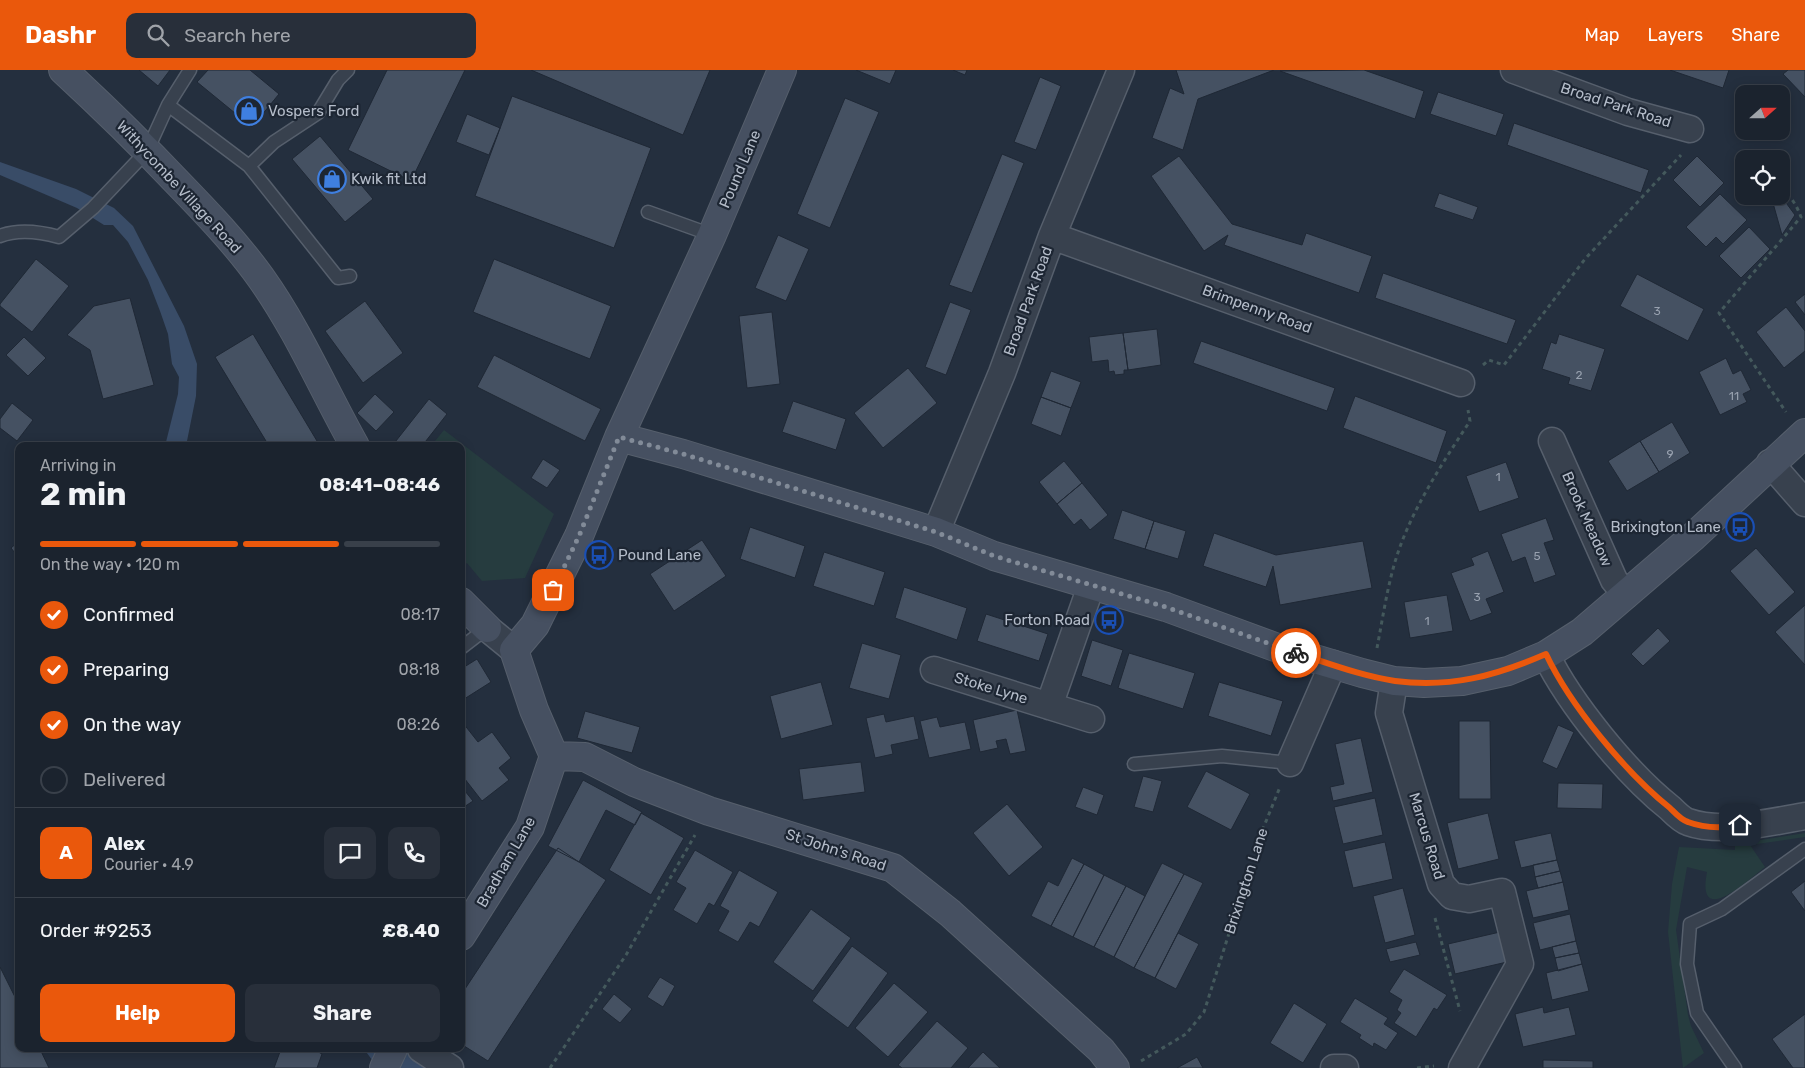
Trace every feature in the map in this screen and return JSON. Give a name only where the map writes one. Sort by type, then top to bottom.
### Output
[{"type":"street","name":"Withycombe Village Road","points":[[63,70],[147,151],[225,232],[262,279],[306,352],[325,393],[353,442]]},
{"type":"street","name":"Pound Lane","points":[[514,650],[535,626],[579,536],[619,437],[712,235],[782,70]]},
{"type":"street","name":"Broad Park Road","points":[[936,532],[1002,373],[1052,236],[1121,70]]},
{"type":"street","name":"Broad Park Road","points":[[1514,70],[1628,112],[1687,141]]},
{"type":"street","name":"Brimpenny Road","points":[[1052,236],[1461,383]]},
{"type":"street","points":[[619,437],[683,454],[936,532],[994,556],[1166,607],[1275,647],[1382,678],[1424,683],[1462,681],[1508,671],[1546,654],[1582,632],[1694,536],[1770,463],[1804,434]]},
{"type":"street","name":"Brook Meadow","points":[[1552,441],[1614,580],[1626,595]]},
{"type":"street","points":[[1770,463],[1805,503]]},
{"type":"street","name":"Stoke Lyne","points":[[1049,706],[1091,586]]},
{"type":"street","points":[[465,606],[487,628],[514,650],[534,710],[554,756]]},
{"type":"street","points":[[1546,654],[1556,676],[1586,717],[1648,791],[1687,822],[1722,828],[1805,816]]},
{"type":"street","points":[[1290,763],[1333,664]]},
{"type":"street","name":"Stoke Lyne","points":[[934,670],[1091,719]]},
{"type":"street","name":"Marcus Road","points":[[1382,678],[1389,713],[1441,884],[1452,896],[1469,900],[1502,892],[1520,964],[1451,1067]]},
{"type":"street","name":"St John's Road","points":[[554,756],[585,758],[634,782],[709,811],[893,868],[956,920],[1101,1050],[1125,1066]]},
{"type":"street","name":"Bradham Lane","points":[[466,918],[530,827],[554,756]]},
{"type":"street","points":[[384,1068],[391,1052]]},
{"type":"street","points":[[426,1052],[450,1068]]},
{"type":"street","points":[[1334,1068],[1345,1068]]},
{"type":"lane","points":[[0,236],[26,232],[45,233],[59,237],[93,208],[147,151],[168,106],[190,70]]},
{"type":"lane","points":[[249,166],[274,142],[318,113],[338,80],[348,70]]},
{"type":"lane","points":[[168,106],[249,166],[338,278],[350,276]]},
{"type":"lane","points":[[648,212],[712,235]]},
{"type":"lane","points":[[465,645],[487,628]]},
{"type":"lane","points":[[1134,764],[1222,756],[1290,763]]},
{"type":"lane","points":[[1735,1068],[1697,1013],[1687,964],[1690,924],[1722,909],[1805,849]]},
{"type":"path","points":[[1382,678],[1393,569],[1407,531],[1432,482],[1470,421],[1461,383],[1489,360],[1504,365],[1585,260],[1687,141]]},
{"type":"path","points":[[1790,196],[1801,217],[1719,313],[1804,434]]},
{"type":"path","name":"Brixington Lane","points":[[1125,1066],[1186,1034],[1204,1012],[1260,836],[1290,763]]},
{"type":"path","points":[[550,1068],[626,954],[709,811]]},
{"type":"path","points":[[1433,910],[1461,1018]]},
{"type":"path","points":[[1417,1068],[1451,1067]]},
{"type":"green space","points":[[444,430],[460,442],[434,442]]},
{"type":"green space","points":[[465,446],[554,514],[525,578],[482,581],[467,563],[465,565]]},
{"type":"green space","points":[[1805,833],[1805,837],[1750,845],[1765,867],[1736,890],[1716,899],[1709,897],[1706,889],[1707,872],[1687,867],[1676,930],[1688,1015],[1691,1026],[1704,1053],[1683,1068],[1668,932],[1672,884],[1679,847],[1735,850],[1735,844]]},
{"type":"water","points":[[0,162],[76,189],[114,208],[133,226],[184,326],[197,364],[196,396],[187,442],[166,442],[178,394],[179,377],[172,364],[168,334],[160,311],[148,280],[128,242],[113,225],[104,225],[77,208],[0,175]]},
{"type":"water","points":[[366,1052],[418,1052],[428,1068],[378,1068]]},
{"type":"building","points":[[139,70],[170,70],[158,86]]},
{"type":"building","name":"Vospers Ford","points":[[208,70],[250,70],[279,94],[252,127],[197,82]]},
{"type":"building","points":[[387,70],[465,70],[411,181],[348,150]]},
{"type":"building","points":[[531,70],[710,70],[683,135]]},
{"type":"building","points":[[856,70],[896,70],[890,84]]},
{"type":"building","points":[[953,70],[967,70],[965,75]]},
{"type":"building","points":[[1176,70],[1274,70],[1198,99],[1183,150],[1152,138],[1170,88],[1184,94]]},
{"type":"building","points":[[1364,70],[1424,91],[1415,119],[1280,71]]},
{"type":"building","points":[[1670,70],[1729,70],[1723,88]]},
{"type":"building","points":[[1788,70],[1805,70],[1805,97],[1783,74]]},
{"type":"building","points":[[1040,77],[1061,86],[1036,150],[1014,142]]},
{"type":"building","points":[[1438,92],[1504,114],[1496,136],[1430,114]]},
{"type":"building","points":[[512,96],[651,148],[614,248],[475,196]]},
{"type":"building","points":[[845,98],[879,112],[830,228],[797,214]]},
{"type":"building","points":[[467,114],[500,128],[489,155],[456,142]]},
{"type":"building","points":[[1514,123],[1649,170],[1641,193],[1507,145]]},
{"type":"building","name":"Kwik fit Ltd","points":[[320,136],[373,199],[345,222],[292,159]]},
{"type":"building","points":[[1002,154],[1024,163],[972,293],[949,285]]},
{"type":"building","points":[[1179,156],[1232,224],[1302,245],[1306,233],[1372,256],[1359,293],[1224,245],[1228,235],[1204,251],[1151,176]]},
{"type":"building","points":[[1697,156],[1724,183],[1700,207],[1673,180]]},
{"type":"building","points":[[1439,193],[1478,207],[1473,220],[1434,207]]},
{"type":"building","points":[[1720,194],[1747,220],[1723,244],[1716,237],[1706,247],[1686,227]]},
{"type":"building","points":[[1774,205],[1788,205],[1795,215],[1782,235]]},
{"type":"building","points":[[1749,227],[1770,249],[1741,278],[1719,256]]},
{"type":"building","points":[[778,235],[809,249],[786,301],[755,288]]},
{"type":"building","points":[[36,259],[69,286],[32,332],[0,306],[0,304]]},
{"type":"building","points":[[494,259],[611,306],[590,359],[473,312]]},
{"type":"building","points":[[1383,273],[1516,320],[1507,344],[1375,298]]},
{"type":"building","points":[[1637,274],[1704,309],[1688,341],[1620,306]]},
{"type":"building","points":[[1805,294],[1805,315],[1795,302]]},
{"type":"building","points":[[130,298],[154,385],[103,399],[90,350],[67,335],[94,306]]},
{"type":"building","points":[[365,301],[403,353],[363,383],[325,331]]},
{"type":"building","points":[[950,302],[971,310],[946,375],[925,367]]},
{"type":"building","points":[[1786,307],[1805,331],[1805,351],[1784,368],[1756,332]]},
{"type":"building","points":[[772,312],[780,384],[747,388],[739,316]]},
{"type":"building","points":[[1157,329],[1161,365],[1128,370],[1123,333]]},
{"type":"building","points":[[1123,333],[1128,370],[1124,370],[1124,374],[1115,375],[1114,371],[1109,372],[1108,360],[1092,362],[1089,337]]},
{"type":"building","points":[[253,334],[318,442],[267,442],[215,357]]},
{"type":"building","points":[[1559,334],[1605,349],[1591,391],[1568,384],[1570,378],[1542,369],[1551,342],[1556,344]]},
{"type":"building","points":[[24,337],[46,358],[28,376],[6,355]]},
{"type":"building","points":[[1201,341],[1335,388],[1327,411],[1193,363]]},
{"type":"building","points":[[494,355],[601,409],[585,441],[477,387]]},
{"type":"building","points":[[1726,358],[1733,374],[1741,370],[1751,390],[1743,394],[1747,402],[1720,415],[1699,372]]},
{"type":"building","points":[[908,368],[937,403],[883,448],[854,413]]},
{"type":"building","points":[[1051,371],[1081,382],[1071,408],[1041,397]]},
{"type":"building","points":[[375,394],[394,412],[376,431],[357,413]]},
{"type":"building","points":[[1355,396],[1447,431],[1436,463],[1343,428]]},
{"type":"building","points":[[1041,397],[1071,408],[1061,436],[1031,424]]},
{"type":"building","points":[[429,399],[447,414],[425,442],[395,442]]},
{"type":"building","points":[[793,401],[846,419],[836,450],[782,432]]},
{"type":"building","points":[[12,403],[33,420],[17,441],[0,428],[0,419]]},
{"type":"building","points":[[1672,422],[1690,453],[1659,472],[1640,441]]},
{"type":"building","points":[[1640,441],[1659,472],[1627,491],[1608,461]]},
{"type":"building","points":[[543,459],[560,470],[547,488],[531,478]]},
{"type":"building","points":[[1064,461],[1082,483],[1057,504],[1039,482]]},
{"type":"building","points":[[1506,462],[1519,498],[1479,512],[1466,476]]},
{"type":"building","points":[[1082,483],[1108,515],[1090,530],[1081,519],[1074,525],[1057,504]]},
{"type":"building","points":[[1122,510],[1154,521],[1145,549],[1113,539]]},
{"type":"building","points":[[1546,518],[1554,540],[1544,543],[1556,575],[1534,583],[1525,557],[1512,562],[1501,534]]},
{"type":"building","points":[[1154,521],[1186,531],[1178,559],[1145,549]]},
{"type":"building","points":[[750,527],[805,546],[795,578],[740,559]]},
{"type":"building","points":[[1214,533],[1276,555],[1363,541],[1372,588],[1280,605],[1273,566],[1266,587],[1203,566]]},
{"type":"building","points":[[702,540],[726,576],[674,611],[650,574]]},
{"type":"building","points":[[15,544],[15,553],[11,548]]},
{"type":"building","points":[[1756,548],[1795,592],[1769,615],[1730,571]]},
{"type":"building","points":[[1488,551],[1504,592],[1486,599],[1492,613],[1470,621],[1451,573],[1474,565],[1471,558]]},
{"type":"building","points":[[824,552],[885,572],[874,606],[813,586]]},
{"type":"building","points":[[904,587],[967,608],[957,640],[895,618]]},
{"type":"building","points":[[1447,595],[1453,631],[1410,638],[1404,602]]},
{"type":"building","points":[[1805,605],[1805,665],[1775,632]]},
{"type":"building","points":[[986,614],[1048,634],[1039,661],[977,641]]},
{"type":"building","points":[[1658,628],[1670,641],[1643,666],[1631,654]]},
{"type":"building","points":[[1092,640],[1123,650],[1111,686],[1081,676]]},
{"type":"building","points":[[862,643],[901,655],[889,699],[849,688]]},
{"type":"building","points":[[1129,653],[1195,673],[1183,709],[1118,688]]},
{"type":"building","points":[[477,659],[491,682],[465,698],[465,666]]},
{"type":"building","points":[[821,682],[833,725],[781,739],[770,696]]},
{"type":"building","points":[[1219,682],[1283,701],[1271,736],[1208,716]]},
{"type":"building","points":[[1017,710],[1026,751],[1010,754],[1006,739],[996,741],[998,748],[980,752],[973,720]]},
{"type":"building","points":[[585,711],[640,727],[632,753],[577,738]]},
{"type":"building","points":[[884,714],[886,722],[914,716],[919,739],[891,745],[893,754],[875,758],[866,718]]},
{"type":"building","points":[[937,717],[940,727],[965,722],[971,749],[929,758],[920,721]]},
{"type":"building","points":[[1459,721],[1490,721],[1491,799],[1459,799]]},
{"type":"building","points":[[1558,725],[1574,732],[1557,769],[1542,762]]},
{"type":"building","points":[[465,726],[478,742],[492,732],[511,758],[499,768],[509,780],[482,801],[465,779]]},
{"type":"building","points":[[1361,738],[1373,792],[1333,801],[1330,787],[1344,784],[1335,744]]},
{"type":"building","points":[[861,762],[865,792],[803,800],[799,769]]},
{"type":"building","points":[[1206,771],[1250,794],[1231,830],[1187,807]]},
{"type":"building","points":[[1143,776],[1162,781],[1153,812],[1134,807]]},
{"type":"building","points":[[583,780],[642,812],[635,825],[606,810],[579,862],[548,846]]},
{"type":"building","points":[[1558,783],[1603,784],[1602,809],[1557,808]]},
{"type":"building","points":[[1083,787],[1104,795],[1097,815],[1075,807]]},
{"type":"building","points":[[465,791],[473,801],[465,806]]},
{"type":"building","points":[[1375,798],[1383,835],[1343,844],[1334,807]]},
{"type":"building","points":[[1007,804],[1043,847],[1009,876],[973,833]]},
{"type":"building","points":[[641,813],[684,838],[651,895],[609,870]]},
{"type":"building","points":[[1488,813],[1499,859],[1458,869],[1447,823]]},
{"type":"building","points":[[1551,833],[1557,860],[1521,868],[1514,841]]},
{"type":"building","points":[[1385,842],[1393,879],[1353,888],[1344,851]]},
{"type":"building","points":[[558,848],[606,880],[488,1061],[465,1047],[465,989]]},
{"type":"building","points":[[695,850],[733,872],[714,906],[709,903],[697,924],[673,910],[686,888],[676,882]]},
{"type":"building","points":[[1072,858],[1084,864],[1051,926],[1031,916],[1048,881],[1058,886]]},
{"type":"building","points":[[1557,860],[1560,871],[1535,877],[1533,865]]},
{"type":"building","points":[[1162,863],[1184,874],[1134,968],[1114,957]]},
{"type":"building","points":[[1084,864],[1104,875],[1073,937],[1051,926]]},
{"type":"building","points":[[739,870],[778,892],[759,927],[750,922],[738,942],[718,931],[729,911],[720,906]]},
{"type":"building","points":[[1560,871],[1563,882],[1538,888],[1535,877]]},
{"type":"building","points":[[1184,874],[1203,883],[1155,978],[1134,968]]},
{"type":"building","points":[[1104,875],[1126,886],[1094,947],[1073,937]]},
{"type":"building","points":[[1805,881],[1805,911],[1791,892]]},
{"type":"building","points":[[1563,882],[1569,910],[1533,918],[1526,891]]},
{"type":"building","points":[[1126,886],[1145,896],[1114,957],[1094,947]]},
{"type":"building","points":[[1403,888],[1415,935],[1385,943],[1373,896]]},
{"type":"building","points":[[811,909],[851,938],[813,991],[773,962]]},
{"type":"building","points":[[1570,914],[1576,941],[1540,950],[1533,923]]},
{"type":"building","points":[[1500,932],[1507,962],[1455,974],[1448,944]]},
{"type":"building","points":[[1178,933],[1199,944],[1176,989],[1155,978]]},
{"type":"building","points":[[1576,941],[1579,953],[1555,958],[1552,947]]},
{"type":"building","points":[[1416,942],[1420,955],[1390,962],[1386,949]]},
{"type":"building","points":[[852,946],[888,973],[848,1028],[812,1001]]},
{"type":"building","points":[[1579,953],[1582,964],[1558,971],[1555,958]]},
{"type":"building","points":[[1582,964],[1589,991],[1552,1000],[1546,973]]},
{"type":"building","points":[[0,967],[15,997],[15,1052],[41,1052],[49,1068],[0,1068]]},
{"type":"building","points":[[1404,969],[1447,995],[1437,1010],[1434,1008],[1416,1037],[1394,1023],[1401,1013],[1397,1010],[1402,1000],[1389,992]]},
{"type":"building","points":[[660,977],[675,986],[663,1007],[647,997]]},
{"type":"building","points":[[894,983],[928,1012],[888,1057],[855,1028]]},
{"type":"building","points":[[614,994],[632,1009],[620,1023],[602,1009]]},
{"type":"building","points":[[1355,998],[1388,1018],[1384,1024],[1398,1033],[1386,1050],[1374,1043],[1373,1047],[1359,1038],[1361,1035],[1340,1022]]},
{"type":"building","points":[[1294,1003],[1327,1024],[1303,1063],[1270,1043]]},
{"type":"building","points":[[1543,1007],[1544,1013],[1569,1007],[1576,1035],[1523,1047],[1515,1014]]},
{"type":"building","points":[[1805,1014],[1805,1068],[1793,1068],[1772,1039]]},
{"type":"building","points":[[937,1021],[968,1048],[951,1068],[902,1068],[898,1065]]},
{"type":"building","points":[[280,1052],[318,1052],[322,1054],[317,1068],[274,1068]]},
{"type":"building","points":[[983,1052],[1000,1068],[968,1068]]},
{"type":"building","points":[[1197,1057],[1203,1068],[1177,1068]]},
{"type":"building","points":[[1543,1060],[1593,1061],[1593,1068],[1543,1068]]},
{"type":"way so far","points":[[553,590],[579,536],[619,437],[683,454],[936,532],[994,556],[1166,607],[1296,653]]},
{"type":"place","name":"Vospers Ford","points":[[249,111]]},
{"type":"place","name":"Kwik fit Ltd","points":[[332,179]]},
{"type":"place","name":"Brixington Lane","points":[[1740,527]]},
{"type":"place","name":"Pound Lane","points":[[599,555]]},
{"type":"place","name":"Forton Road","points":[[1109,620]]},
{"type":"route","points":[[1296,653],[1362,673],[1394,680],[1424,683],[1462,681],[1508,671],[1546,654],[1556,676],[1586,717],[1648,791],[1687,822],[1722,828],[1740,825]]}]
